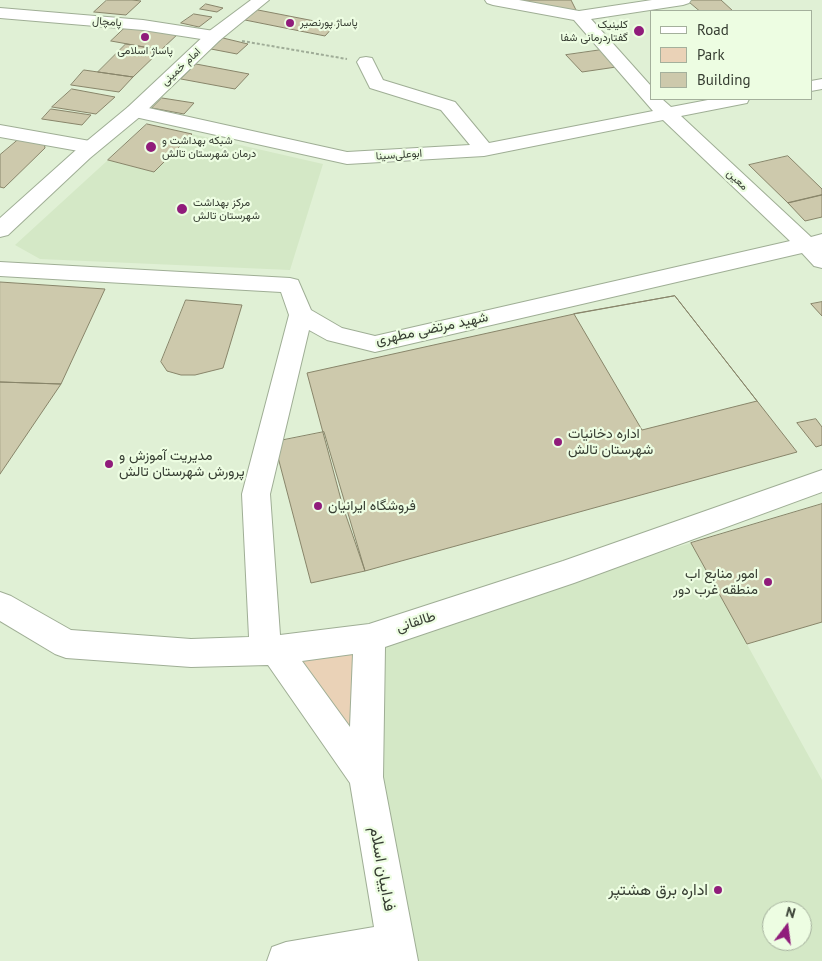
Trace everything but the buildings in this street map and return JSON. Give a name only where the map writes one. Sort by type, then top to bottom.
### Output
[{"type":"street","name":"امام خمینی","points":[[0,230],[97,142],[135,111],[214,36],[261,0]]},
{"type":"street","points":[[474,0],[570,15],[683,0]]},
{"type":"street","points":[[493,0],[570,15]]},
{"type":"street","name":"پامچال","points":[[16,11],[143,25],[214,36]]},
{"type":"street","points":[[0,26],[16,11]]},
{"type":"street","name":"معین","points":[[570,15],[650,97]]},
{"type":"street","points":[[366,62],[376,84],[448,106],[484,150]]},
{"type":"street","name":"ابوعلی‌سینا","points":[[135,111],[347,158],[484,150],[656,103],[719,100]]},
{"type":"street","name":"معین","points":[[656,103],[814,243],[822,262]]},
{"type":"street","points":[[0,131],[97,142]]},
{"type":"street","name":"امام خمینی","points":[[0,240],[91,154],[97,142]]},
{"type":"street","name":"شهید مرتضی مطهری","points":[[301,315],[335,334],[375,344],[814,243]]},
{"type":"street","points":[[0,269],[290,285],[301,315],[256,494],[270,649],[368,635],[529,583],[564,574]]},
{"type":"street","name":"طالقانی","points":[[0,605],[66,644],[191,654],[270,649],[369,638],[564,574],[822,481]]},
{"type":"street","name":"طالقانی","points":[[0,600],[69,641],[192,651],[270,649]]},
{"type":"street","name":"فداییان اسلام","points":[[369,638],[366,777],[397,952]]},
{"type":"street","name":"فداییان اسلام","points":[[270,649],[366,777]]},
{"type":"street","points":[[286,961],[397,952]]},
{"type":"path","points":[[214,36],[366,62]]},
{"type":"shaded area","name":"مرکز بهداشت شهرستان تالش","points":[[192,134],[323,164],[290,270],[40,259],[15,245],[108,160],[154,172]]},
{"type":"shaded area","points":[[691,543],[822,780],[822,961],[398,961],[370,638]]},
{"type":"green space","points":[[369,638],[366,776],[277,650]]},
{"type":"place","name":"پاساژ پورنصیر","points":[[290,23]]},
{"type":"place","name":"کلینیک گفتاردرمانی شفا","points":[[639,31]]},
{"type":"place","name":"پاساژ اسلامی","points":[[145,37]]},
{"type":"place","name":"شبکه بهداشت و درمان شهرستان تالش","points":[[151,147]]},
{"type":"place","name":"مرکز بهداشت شهرستان تالش","points":[[182,209]]},
{"type":"place","name":"اداره دخانیات شهرستان تالش","points":[[558,442]]},
{"type":"place","name":"مدیریت آموزش و پرورش شهرستان تالش","points":[[109,464]]},
{"type":"place","name":"فروشگاه ایرانیان","points":[[318,506]]},
{"type":"place","name":"امور منابع اب منطقه غرب دور","points":[[768,582]]},
{"type":"place","name":"اداره برق هشتپر","points":[[718,890]]}]
